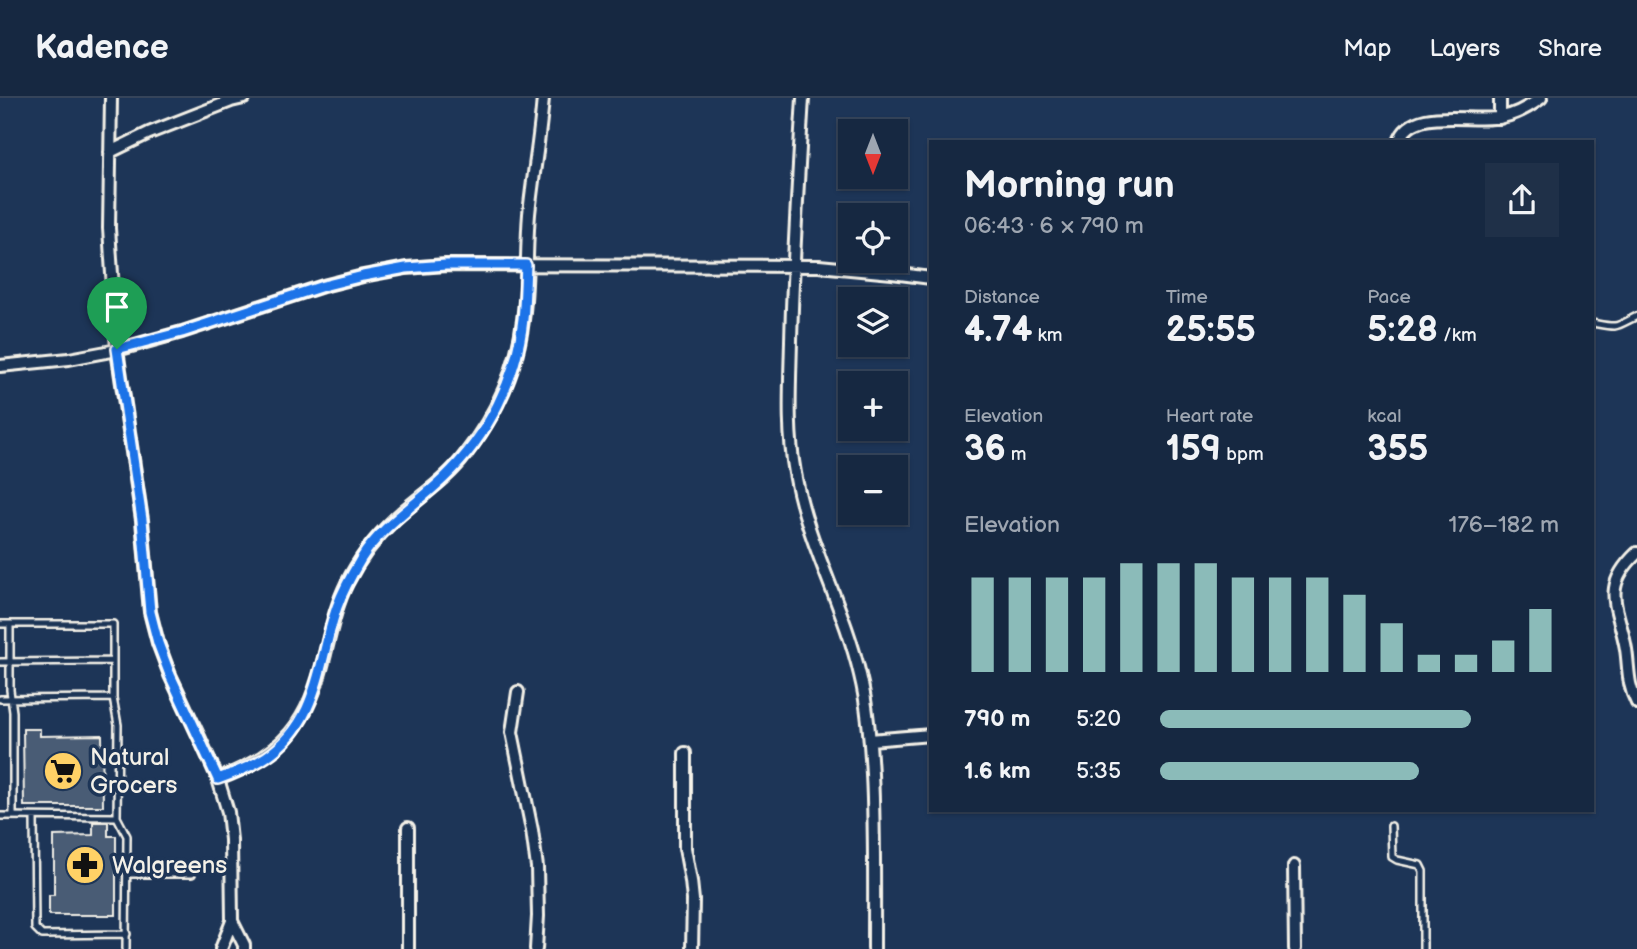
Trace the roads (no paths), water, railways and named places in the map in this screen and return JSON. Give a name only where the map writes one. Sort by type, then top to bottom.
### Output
[{"type":"street","points":[[111,98],[109,228],[117,349],[142,520],[150,612],[170,675],[218,779],[228,812],[232,922],[221,949]]},
{"type":"street","points":[[110,152],[149,133],[244,98]]},
{"type":"street","points":[[218,779],[244,769],[268,755],[289,736],[311,701],[337,606],[363,556],[396,518],[444,478],[464,457],[494,414],[519,347],[529,216],[543,98]]},
{"type":"street","points":[[803,98],[793,266],[791,438],[795,474],[804,509],[853,648],[867,705],[874,801],[874,949]]},
{"type":"street","points":[[1500,98],[1500,118]]},
{"type":"street","points":[[1400,140],[1408,126],[1424,119],[1500,118],[1530,106],[1541,98]]},
{"type":"street","points":[[0,366],[69,359],[117,349],[182,332],[323,286],[406,268],[446,265],[819,266],[929,278]]},
{"type":"street","points":[[1637,553],[1621,570],[1614,595],[1626,646],[1628,680],[1637,703]]},
{"type":"street","points":[[518,692],[512,732],[537,867],[536,949]]},
{"type":"street","points":[[870,740],[929,735]]},
{"type":"street","points":[[685,753],[685,848],[693,900],[692,949]]},
{"type":"street","points":[[408,828],[408,949]]},
{"type":"street","points":[[1294,866],[1295,949]]},
{"type":"street","points":[[232,922],[244,949]]},
{"type":"lane","points":[[1594,323],[1612,327],[1637,316]]},
{"type":"lane","points":[[0,624],[113,624],[113,698],[118,725],[117,817],[127,836],[126,949]]},
{"type":"lane","points":[[10,624],[13,816]]},
{"type":"lane","points":[[0,662],[113,661]]},
{"type":"lane","points":[[0,699],[113,698]]},
{"type":"lane","points":[[0,816],[117,817]]},
{"type":"lane","points":[[34,817],[35,928],[42,935],[127,934]]},
{"type":"lane","points":[[1391,827],[1392,857],[1420,865],[1423,870],[1423,949]]},
{"type":"lane","points":[[127,874],[192,874]]},
{"type":"place","name":"Natural Grocers","points":[[63,771]]},
{"type":"place","name":"Walgreens","points":[[85,865]]}]
